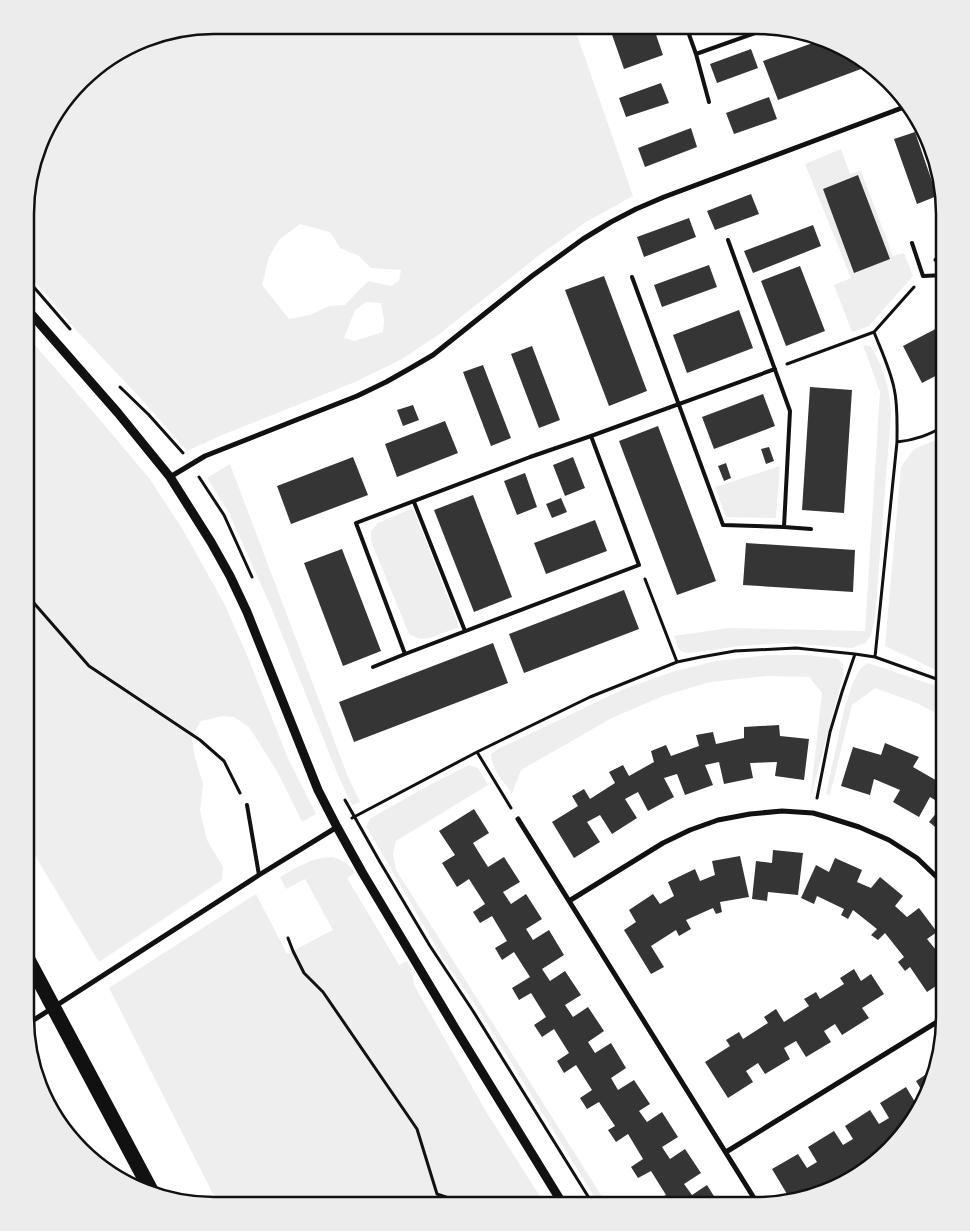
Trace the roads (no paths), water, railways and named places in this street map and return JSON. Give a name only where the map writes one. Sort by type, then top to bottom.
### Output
[{"type":"highway","points":[[34,971],[148,1185]]},
{"type":"street","points":[[170,477],[205,456],[357,396],[409,369],[432,354],[583,239],[636,209],[902,108]]},
{"type":"street","points":[[34,317],[118,413],[170,477],[211,542],[247,612],[318,790],[337,827],[455,1028],[558,1197]]},
{"type":"street","points":[[569,901],[663,843],[690,830],[718,820],[782,811],[814,814],[859,827],[888,840],[917,858],[936,876]]},
{"type":"street","points":[[518,819],[754,1197]]},
{"type":"street","points":[[34,1020],[337,827]]},
{"type":"street","points":[[726,1152],[936,1023]]},
{"type":"lane","points":[[689,34],[709,102]]},
{"type":"lane","points":[[696,54],[752,34]]},
{"type":"lane","points":[[728,240],[790,411],[784,527]]},
{"type":"lane","points":[[912,242],[923,276],[936,275]]},
{"type":"lane","points":[[632,277],[723,525],[811,529]]},
{"type":"lane","points":[[405,654],[356,524],[530,457],[775,369]]},
{"type":"lane","points":[[373,667],[465,630],[639,565],[591,436]]},
{"type":"lane","points":[[414,502],[465,630]]},
{"type":"lane","points":[[246,805],[259,875]]}]
